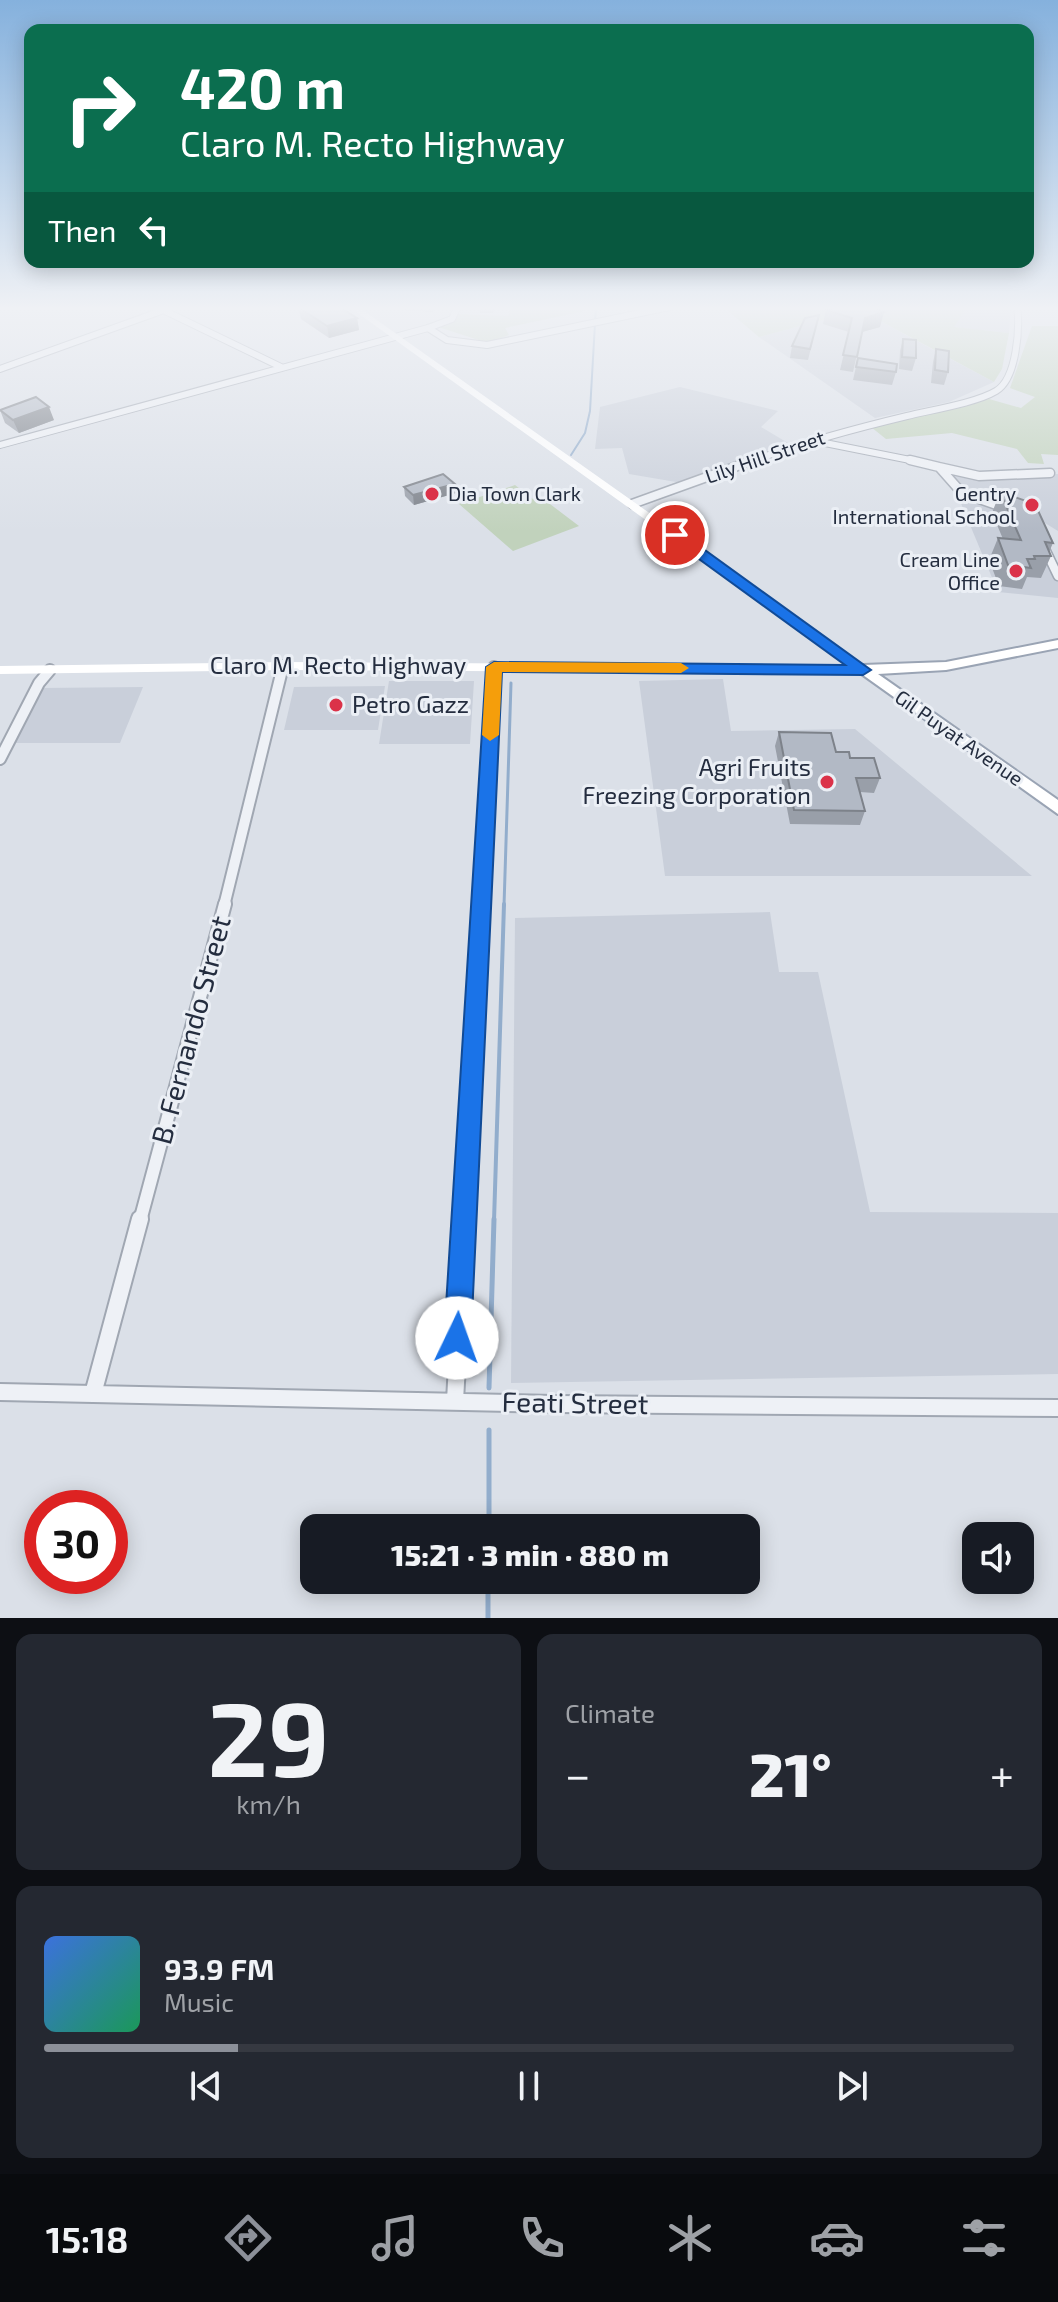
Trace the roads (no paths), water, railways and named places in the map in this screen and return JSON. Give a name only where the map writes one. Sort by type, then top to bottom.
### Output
[{"type":"main road","name":"Gil Puyat Avenue","points":[[461,382],[1058,808]]},
{"type":"main road","name":"Claro M. Recto Highway","points":[[0,670],[283,666],[863,670],[946,666],[1058,644]]},
{"type":"street","points":[[0,445],[229,382]]},
{"type":"street","name":"Lily Hill Street","points":[[632,504],[808,440],[945,407],[997,391],[1005,382]]},
{"type":"street","points":[[808,440],[979,476],[1050,473]]},
{"type":"street","points":[[939,467],[962,493],[1019,512]]},
{"type":"street","points":[[1040,534],[1058,576]]},
{"type":"street","name":"B. Fernando Street","points":[[93,1394],[251,806],[283,666]]},
{"type":"street","points":[[455,1401],[494,667]]},
{"type":"street","points":[[0,759],[39,683],[50,670]]},
{"type":"street","name":"Feati Street","points":[[0,1392],[570,1404],[1058,1408]]},
{"type":"waterway","points":[[571,455],[585,433],[592,382]]},
{"type":"waterway","points":[[504,906],[511,683]]},
{"type":"waterway","points":[[494,1221],[504,904]]},
{"type":"waterway","points":[[489,1388],[494,1219]]},
{"type":"waterway","points":[[489,1430],[489,1514]]},
{"type":"waterway","points":[[488,1594],[488,1618]]},
{"type":"place","name":"Dia Town Clark","points":[[432,494]]},
{"type":"place","name":"Gentry International School","points":[[1032,505]]},
{"type":"place","name":"Cream Line Office","points":[[1016,571]]},
{"type":"place","name":"Petro Gazz","points":[[336,705]]},
{"type":"place","name":"Agri Fruits Freezing Corporation","points":[[827,782]]}]
